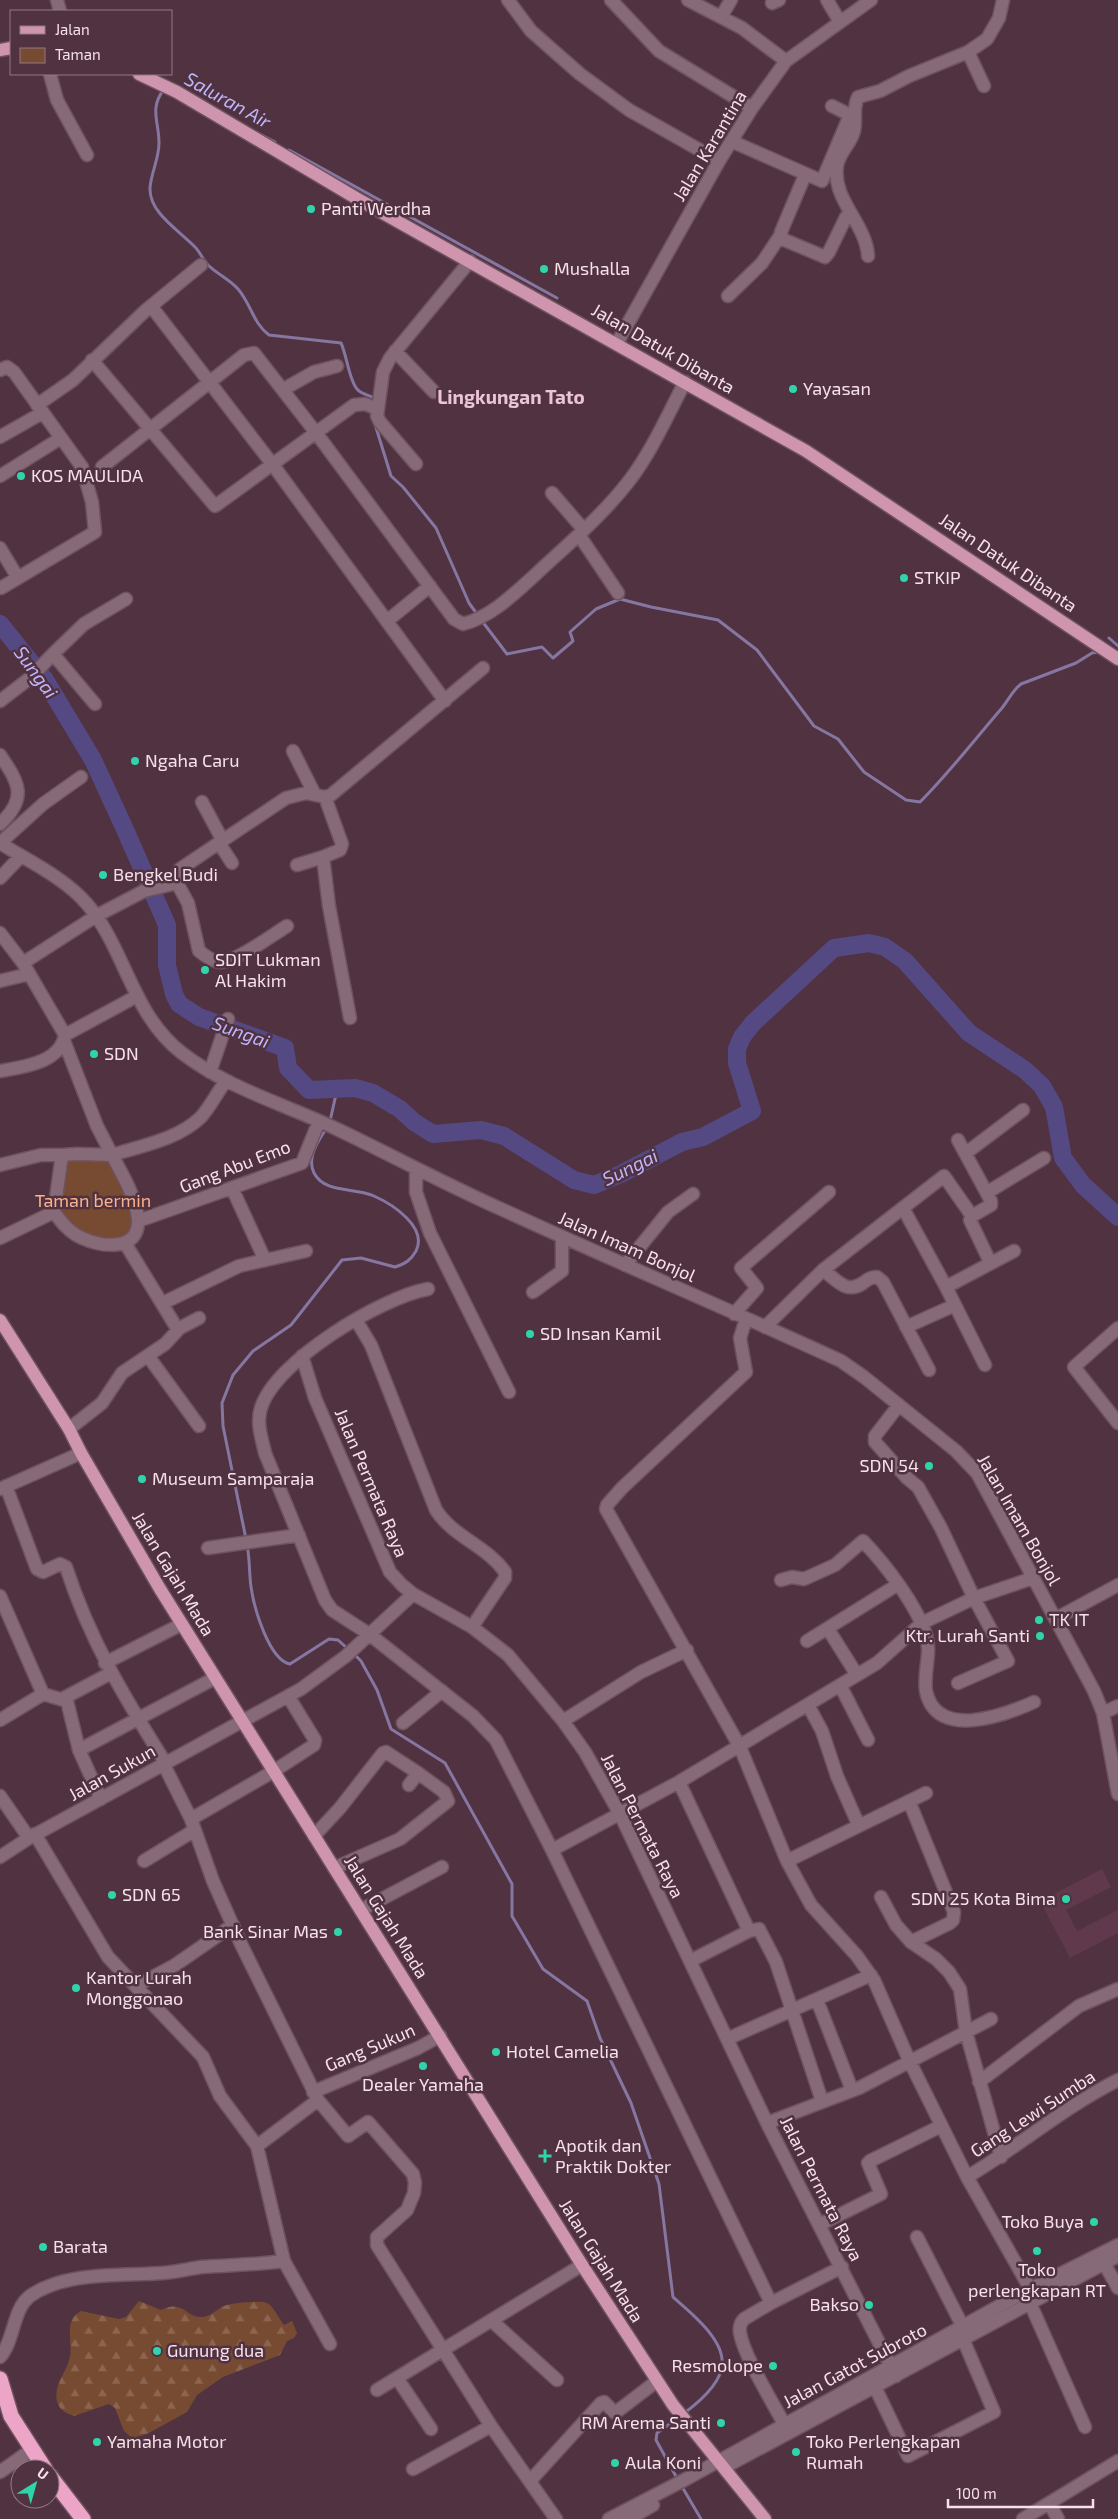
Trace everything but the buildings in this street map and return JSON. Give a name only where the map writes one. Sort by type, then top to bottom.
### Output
[{"type":"highway","points":[[0,2379],[11,2416],[39,2459]]},
{"type":"highway","points":[[0,2412],[32,2459]]},
{"type":"highway","points":[[60,2489],[83,2519]]},
{"type":"highway","points":[[60,2495],[78,2519]]},
{"type":"main road","name":"Jalan Datuk Dibanta","points":[[141,75],[172,90],[356,198],[618,343],[814,456],[1118,659]]},
{"type":"main road","name":"Jalan Gajah Mada","points":[[0,1320],[69,1428],[81,1453],[215,1678],[582,2265],[673,2405],[764,2519]]},
{"type":"street","points":[[508,0],[531,31],[580,74],[629,110],[719,161]]},
{"type":"street","points":[[688,0],[759,39],[786,61]]},
{"type":"street","points":[[721,17],[731,0]]},
{"type":"street","points":[[827,0],[840,22]]},
{"type":"street","name":"Jalan Karantina","points":[[618,343],[719,161],[752,108],[786,61],[871,0]]},
{"type":"street","points":[[868,256],[866,242],[844,202],[837,178],[839,156],[854,131],[854,105],[858,97],[880,91],[909,76],[968,52],[987,39],[999,18],[1003,0]]},
{"type":"street","points":[[619,3],[659,51],[752,108]]},
{"type":"street","points":[[968,52],[984,86]]},
{"type":"street","points":[[50,75],[58,100],[87,154]]},
{"type":"street","points":[[732,141],[822,181],[850,115],[832,106]]},
{"type":"street","points":[[728,296],[762,264],[780,236],[805,175]]},
{"type":"street","points":[[780,236],[791,243],[826,256],[846,217]]},
{"type":"street","points":[[416,464],[377,416],[383,372],[395,351],[470,261]]},
{"type":"street","points":[[0,437],[40,409],[151,306],[201,265]]},
{"type":"street","points":[[151,306],[273,465],[445,701]]},
{"type":"street","points":[[395,351],[434,392]]},
{"type":"street","points":[[102,467],[149,428],[244,355],[254,353],[318,434],[454,619],[463,624],[470,622],[508,599],[581,533],[618,494],[643,460],[685,382]]},
{"type":"street","points":[[92,360],[215,506],[318,434],[354,405],[365,404],[378,409]]},
{"type":"street","points":[[284,389],[314,372],[337,366]]},
{"type":"street","points":[[0,370],[7,367],[14,372],[82,467],[92,502],[94,532],[1,588]]},
{"type":"street","points":[[0,476],[61,438]]},
{"type":"street","points":[[552,494],[581,533],[618,593]]},
{"type":"street","points":[[0,548],[18,578]]},
{"type":"street","points":[[387,621],[430,586]]},
{"type":"street","points":[[0,701],[30,678],[84,624],[126,599]]},
{"type":"street","points":[[53,654],[95,704]]},
{"type":"street","points":[[287,926],[238,955],[223,962],[216,962],[199,951],[188,903],[177,883],[179,870],[286,798],[299,793],[320,796],[331,795],[483,668]]},
{"type":"street","points":[[293,750],[320,796],[342,844],[340,850],[297,865]]},
{"type":"street","points":[[0,755],[18,787],[19,797],[10,815],[0,824]]},
{"type":"street","points":[[0,843],[43,804],[81,777]]},
{"type":"street","points":[[202,802],[232,863]]},
{"type":"street","name":"Jalan Imam Bonjol","points":[[0,843],[72,889],[96,916],[137,996],[156,1027],[176,1049],[225,1082],[326,1124],[416,1169],[562,1237],[841,1362],[899,1405],[968,1462],[977,1473],[1002,1524],[1033,1578],[1103,1712],[1116,1764],[1118,1794]]},
{"type":"street","points":[[0,878],[21,856]]},
{"type":"street","points":[[323,857],[329,906],[350,1018]]},
{"type":"street","points":[[0,981],[26,968],[96,916],[144,891],[160,889],[177,883]]},
{"type":"street","points":[[0,933],[26,968],[64,1038],[97,1126],[132,1199],[138,1221],[134,1236],[125,1243],[114,1247],[81,1238],[66,1228],[54,1212],[62,1155]]},
{"type":"street","points":[[0,1071],[42,1061],[54,1053],[64,1038],[137,996]]},
{"type":"street","points":[[210,1072],[228,1019]]},
{"type":"street","points":[[0,1165],[41,1155],[112,1155],[165,1138],[188,1126],[204,1113],[225,1082]]},
{"type":"street","points":[[966,1153],[1024,1110]]},
{"type":"street","name":"Gang Abu Emo","points":[[138,1221],[302,1163],[326,1124]]},
{"type":"street","points":[[958,1140],[988,1192],[990,1205],[972,1216],[970,1220],[990,1262]]},
{"type":"street","points":[[988,1192],[1044,1158]]},
{"type":"street","points":[[416,1169],[416,1192],[430,1233],[509,1392]]},
{"type":"street","points":[[765,1327],[823,1270],[944,1176],[972,1216]]},
{"type":"street","points":[[232,1188],[265,1260]]},
{"type":"street","points":[[829,1192],[741,1268],[757,1288],[740,1316],[740,1338],[746,1372],[622,1488],[606,1508],[740,1747],[787,1862],[811,1905],[857,1956],[871,1975],[941,2126],[1032,2297],[1085,2427]]},
{"type":"street","points":[[625,1265],[668,1212],[693,1194]]},
{"type":"street","points":[[903,1208],[946,1287],[985,1366]]},
{"type":"street","points":[[0,1238],[54,1212]]},
{"type":"street","points":[[532,1292],[562,1271],[562,1237]]},
{"type":"street","points":[[125,1243],[178,1329]]},
{"type":"street","points":[[163,1303],[239,1266],[306,1251]]},
{"type":"street","points":[[946,1287],[990,1262],[1014,1251]]},
{"type":"street","points":[[823,1270],[848,1288],[854,1288],[874,1276],[880,1279],[929,1370]]},
{"type":"street","points":[[428,1289],[406,1295],[356,1320],[290,1366],[268,1395],[261,1408],[259,1422],[265,1453],[328,1605],[369,1634],[482,1723],[496,1740],[552,1850],[771,2303]]},
{"type":"street","points":[[906,1327],[955,1305]]},
{"type":"street","points":[[69,1428],[102,1404],[122,1373],[176,1335],[178,1329],[199,1318]]},
{"type":"street","points":[[356,1320],[371,1345],[436,1510],[450,1528],[491,1559],[504,1572],[505,1578],[472,1628]]},
{"type":"street","points":[[1118,1328],[1074,1365],[1118,1423]]},
{"type":"street","points":[[148,1356],[199,1426]]},
{"type":"street","name":"Jalan Permata Raya","points":[[302,1356],[316,1398],[387,1566],[396,1580],[413,1594],[472,1628],[498,1646],[518,1665],[585,1752],[620,1814],[767,2123],[842,2267],[893,2371]]},
{"type":"street","points":[[899,1405],[875,1436],[875,1442],[907,1478],[918,1487],[941,1528],[974,1598],[1008,1661],[958,1683]]},
{"type":"street","points":[[81,1453],[3,1488],[37,1569],[43,1572],[60,1564],[66,1567],[78,1604],[108,1668],[165,1764],[193,1824],[213,1881],[315,2096],[348,2136],[368,2122],[412,2174],[414,2193],[407,2210],[376,2240],[443,2351],[556,2519]]},
{"type":"street","points":[[208,1548],[252,1540],[299,1535]]},
{"type":"street","points":[[781,1580],[792,1577],[804,1579],[835,1564],[863,1541],[897,1585],[922,1623],[929,1644],[929,1655],[925,1672],[926,1692],[932,1704],[953,1720],[992,1718],[1007,1714],[1034,1702]]},
{"type":"street","points":[[552,1850],[680,1782],[740,1747],[888,1656],[922,1623],[974,1598],[1033,1578]]},
{"type":"street","points":[[807,1641],[897,1585]]},
{"type":"street","points":[[1055,1619],[1118,1585]]},
{"type":"street","name":"Jalan Sukun","points":[[0,1857],[32,1836],[288,1696],[350,1652],[413,1594]]},
{"type":"street","points":[[0,1596],[43,1694]]},
{"type":"street","points":[[62,1699],[108,1668],[182,1624]]},
{"type":"street","points":[[828,1629],[857,1675]]},
{"type":"street","points":[[563,1721],[641,1672],[687,1650]]},
{"type":"street","points":[[79,1750],[215,1678]]},
{"type":"street","points":[[840,1684],[868,1740]]},
{"type":"street","points":[[403,1723],[442,1691]]},
{"type":"street","points":[[0,1720],[43,1694],[67,1700],[79,1750],[101,1799]]},
{"type":"street","points":[[144,1861],[193,1824],[315,1743],[288,1696]]},
{"type":"street","points":[[808,1705],[822,1731],[837,1776],[859,1826]]},
{"type":"street","points":[[1103,1712],[1118,1706]]},
{"type":"street","points":[[314,1836],[340,1808],[383,1753],[386,1752],[444,1792],[448,1801],[400,1839],[334,1868]]},
{"type":"street","points":[[409,1785],[418,1774]]},
{"type":"street","points":[[680,1782],[749,1931]]},
{"type":"street","points":[[787,1862],[926,1793]]},
{"type":"street","points":[[0,1796],[32,1836],[108,1957],[203,2057],[220,2096],[257,2146],[284,2261],[330,2344]]},
{"type":"street","points":[[908,1801],[954,1912],[953,1920],[950,1923],[911,1942]]},
{"type":"street","points":[[360,1910],[442,1867]]},
{"type":"street","points":[[881,1897],[896,1925],[911,1942],[936,1959],[960,1989],[966,2032],[1001,2157]]},
{"type":"street","points":[[136,1986],[175,1965],[233,1925]]},
{"type":"street","points":[[690,1961],[749,1931],[759,1929],[776,1962],[822,2101]]},
{"type":"street","points":[[727,2038],[871,1975]]},
{"type":"street","points":[[979,2082],[1080,2006],[1118,1989]]},
{"type":"street","points":[[816,2000],[852,2090]]},
{"type":"street","points":[[767,2123],[852,2090],[991,2019]]},
{"type":"street","name":"Gang Sukun","points":[[257,2146],[315,2096],[440,2036]]},
{"type":"street","name":"Gang Lewi Sumba","points":[[967,2177],[1001,2157],[1080,2102],[1118,2080]]},
{"type":"street","points":[[819,2225],[881,2194],[868,2163],[870,2161],[941,2126]]},
{"type":"street","points":[[875,2387],[908,2456],[994,2412],[963,2333],[917,2238]]},
{"type":"street","name":"Jalan Gatot Subroto","points":[[1032,2297],[1118,2245]]},
{"type":"street","name":"Jalan Gatot Subroto","points":[[719,2465],[784,2424],[893,2371],[1032,2297],[1118,2256]]},
{"type":"street","points":[[0,2357],[9,2342],[18,2314],[29,2297],[60,2283],[100,2276],[164,2273],[202,2267],[257,2265],[284,2261]]},
{"type":"street","points":[[1104,2263],[1118,2288]]},
{"type":"street","points":[[377,2390],[582,2265]]},
{"type":"street","points":[[784,2424],[744,2347],[740,2332],[741,2323],[744,2319],[771,2303],[842,2267]]},
{"type":"street","points":[[492,2321],[557,2380]]},
{"type":"street","name":"Jalan Gatot Subroto","points":[[609,2519],[671,2491],[875,2387],[893,2371]]},
{"type":"street","points":[[397,2378],[431,2429]]},
{"type":"street","points":[[530,2481],[601,2403],[604,2402],[615,2413],[658,2381]]},
{"type":"street","points":[[413,2469],[492,2426]]},
{"type":"street","points":[[0,2472],[27,2453]]},
{"type":"street","points":[[1023,2519],[1117,2465]]},
{"type":"street","name":"Jalan Gatot Subroto","points":[[629,2519],[671,2491]]},
{"type":"street","points":[[1049,2503],[1058,2519]]},
{"type":"shaded area","points":[[1102,1869],[1111,1887],[1066,1910],[1077,1931],[1118,1910],[1118,1933],[1070,1958],[1040,1901]]},
{"type":"green space","name":"Taman bermin","points":[[65,1159],[112,1160],[126,1190],[135,1226],[122,1240],[86,1237],[60,1214]]},
{"type":"green space","points":[[139,2301],[161,2310],[174,2306],[179,2307],[200,2317],[210,2315],[227,2305],[264,2302],[272,2307],[284,2325],[292,2321],[297,2333],[294,2338],[287,2341],[280,2355],[223,2377],[197,2395],[187,2412],[147,2434],[132,2438],[124,2431],[115,2408],[109,2404],[74,2416],[61,2409],[56,2395],[70,2357],[70,2325],[75,2315],[81,2311],[119,2319],[126,2317]]},
{"type":"waterway","points":[[164,89],[159,96],[156,109],[159,149],[150,188],[154,206],[166,221],[195,247],[208,265],[238,289],[259,325],[269,335],[341,343],[354,385],[361,393],[374,398]]},
{"type":"waterway","name":"Saluran Air","points":[[254,131],[275,142]]},
{"type":"waterway","name":"Saluran Air","points":[[289,150],[557,298]]},
{"type":"waterway","points":[[374,421],[391,476],[403,487],[436,528],[469,603],[477,614]]},
{"type":"waterway","points":[[482,621],[507,654],[542,647],[553,658],[573,641],[570,632],[596,609],[620,599],[718,620],[757,650],[814,726],[838,739],[864,772],[906,800],[920,802],[952,767],[1021,684],[1076,663],[1092,653],[1099,652]]},
{"type":"waterway","name":"Sungai","points":[[0,624],[45,680],[93,760],[167,925],[167,965],[174,994],[179,1004],[199,1017],[285,1048],[288,1068],[309,1090],[355,1088],[373,1093],[400,1109],[414,1122],[433,1134],[481,1130],[504,1136],[574,1180],[594,1185],[621,1174],[682,1142],[703,1137],[752,1111],[737,1063],[737,1049],[742,1037],[753,1023],[834,948],[869,943],[885,947],[905,961],[969,1033],[1025,1070],[1042,1086],[1054,1107],[1063,1158],[1083,1185],[1118,1217]]},
{"type":"waterway","points":[[1109,638],[1118,646]]},
{"type":"waterway","points":[[330,1121],[337,1090]]},
{"type":"waterway","points":[[246,1539],[223,1426],[222,1403],[233,1375],[253,1351],[291,1325],[342,1260],[361,1258],[395,1267],[405,1263],[412,1257],[418,1242],[417,1233],[413,1225],[390,1205],[366,1193],[333,1187],[319,1180],[312,1167],[312,1155],[327,1127]]},
{"type":"waterway","points":[[247,1545],[255,1607],[264,1632],[275,1653],[282,1660],[290,1664],[329,1639],[338,1640],[349,1650]]},
{"type":"waterway","points":[[354,1654],[361,1661],[377,1690],[391,1729],[445,1763],[512,1884],[512,1916],[543,1969],[587,2001],[600,2038],[631,2103],[659,2184],[673,2297],[703,2325],[720,2350],[722,2367],[715,2383],[703,2398],[683,2414]]},
{"type":"waterway","points":[[678,2418],[657,2433],[656,2440],[678,2480]]},
{"type":"waterway","points":[[681,2485],[701,2519]]},
{"type":"place","name":"Panti Werdha","points":[[311,209]]},
{"type":"place","name":"Mushalla","points":[[544,269]]},
{"type":"place","name":"Yayasan","points":[[793,389]]},
{"type":"place","name":"KOS MAULIDA","points":[[21,476]]},
{"type":"place","name":"STKIP","points":[[904,578]]},
{"type":"place","name":"Ngaha Caru","points":[[135,761]]},
{"type":"place","name":"Bengkel Budi","points":[[103,875]]},
{"type":"place","name":"SDIT Lukman Al Hakim","points":[[205,970]]},
{"type":"place","name":"SDN","points":[[94,1054]]},
{"type":"place","name":"SD Insan Kamil","points":[[530,1334]]},
{"type":"place","name":"SDN 54","points":[[929,1466]]},
{"type":"place","name":"Museum Samparaja","points":[[142,1479]]},
{"type":"place","name":"TK IT","points":[[1039,1620]]},
{"type":"place","name":"Ktr. Lurah Santi","points":[[1040,1636]]},
{"type":"place","name":"SDN 65","points":[[112,1895]]},
{"type":"place","name":"SDN 25 Kota Bima","points":[[1066,1899]]},
{"type":"place","name":"Bank Sinar Mas","points":[[338,1932]]},
{"type":"place","name":"Kantor Lurah Monggonao","points":[[76,1988]]},
{"type":"place","name":"Hotel Camelia","points":[[496,2052]]},
{"type":"place","name":"Dealer Yamaha","points":[[423,2066]]},
{"type":"place","name":"Apotik dan Praktik Dokter","points":[[545,2156]]},
{"type":"place","name":"Toko Buya","points":[[1094,2222]]},
{"type":"place","name":"Barata","points":[[43,2247]]},
{"type":"place","name":"Toko perlengkapan RT","points":[[1037,2251]]},
{"type":"place","name":"Bakso","points":[[869,2305]]},
{"type":"place","name":"Gunung dua","points":[[157,2351]]},
{"type":"place","name":"Resmolope","points":[[773,2366]]},
{"type":"place","name":"RM Arema Santi","points":[[721,2423]]},
{"type":"place","name":"Yamaha Motor","points":[[97,2442]]},
{"type":"place","name":"Toko Perlengkapan Rumah","points":[[796,2452]]},
{"type":"place","name":"Aula Koni","points":[[615,2463]]},
{"type":"district","name":"Lingkungan Tato","points":[[511,397]]}]
